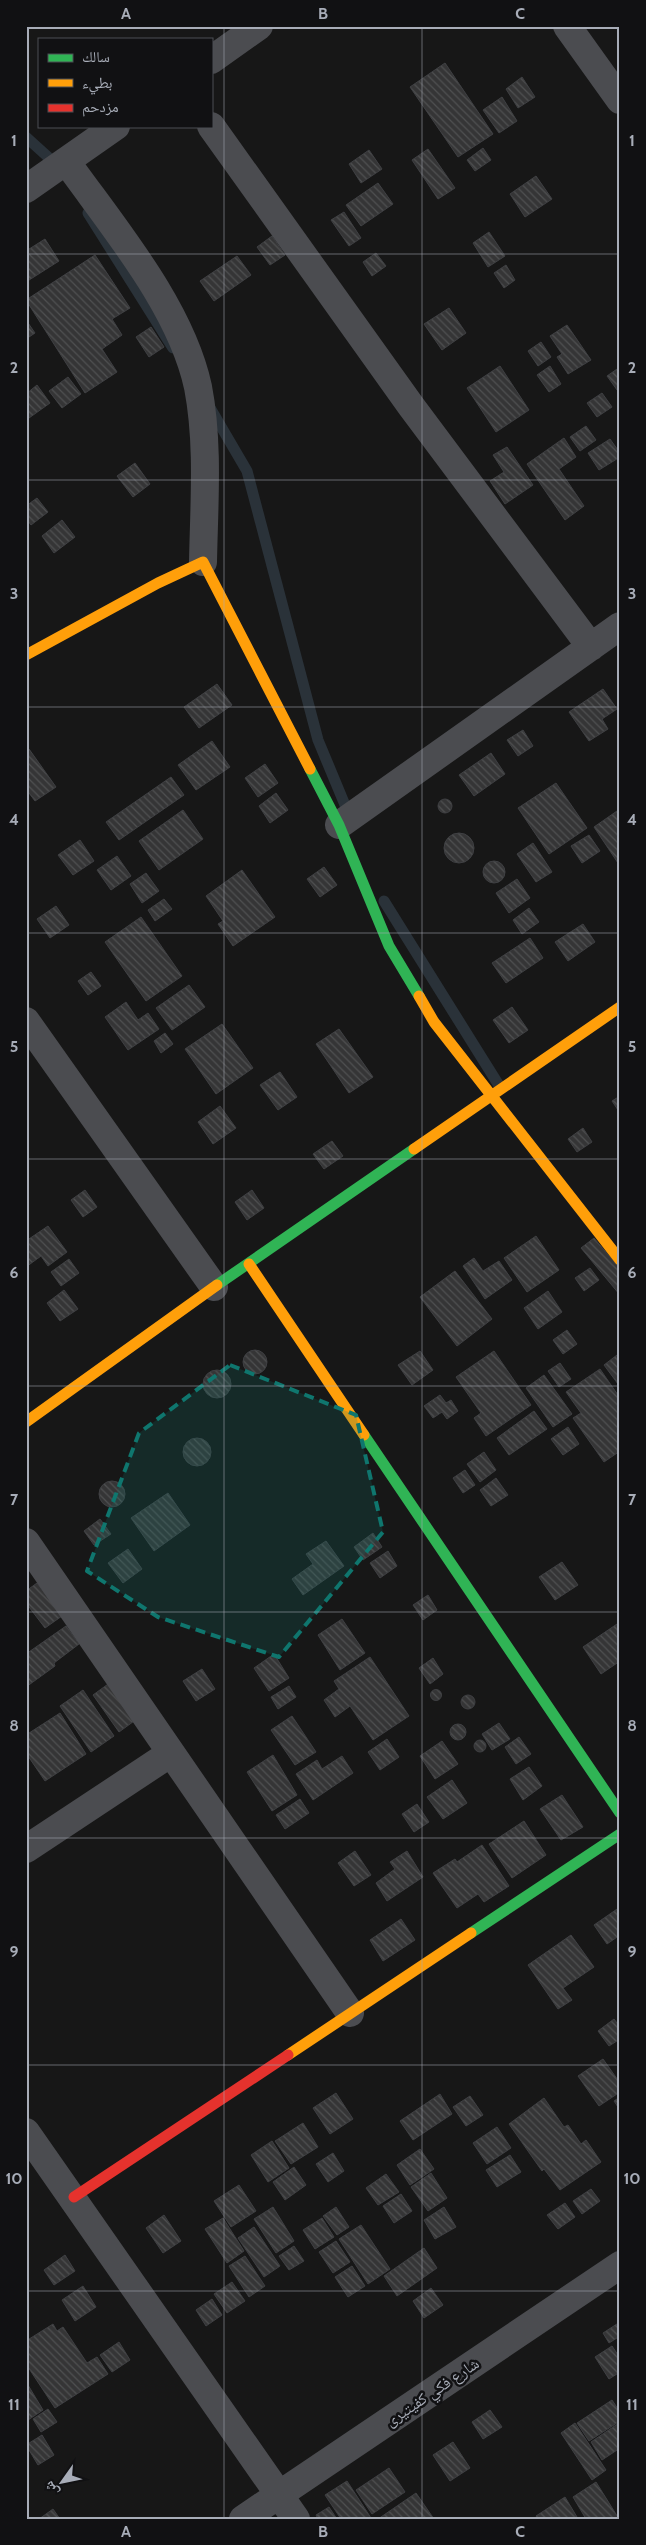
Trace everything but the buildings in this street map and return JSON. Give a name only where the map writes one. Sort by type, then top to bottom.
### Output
[{"type":"street","points":[[212,59],[259,26]]},
{"type":"street","points":[[567,26],[620,100]]},
{"type":"street","points":[[212,127],[411,406],[592,647]]},
{"type":"street","points":[[26,189],[113,128]]},
{"type":"street","points":[[66,161],[133,254],[176,325],[197,386],[204,440],[204,562],[339,825],[368,891],[389,946],[409,984],[434,1022],[620,1260]]},
{"type":"street","points":[[26,655],[158,582],[204,562]]},
{"type":"street","points":[[339,825],[620,626]]},
{"type":"street","points":[[26,1422],[214,1287],[620,1007]]},
{"type":"street","points":[[26,1021],[214,1287]]},
{"type":"street","points":[[249,1264],[620,1813]]},
{"type":"street","points":[[26,1542],[350,2013]]},
{"type":"street","points":[[26,1849],[171,1753]]},
{"type":"street","points":[[74,2197],[620,1834]]},
{"type":"street","points":[[26,2132],[74,2197],[296,2519]]},
{"type":"street","name":"شارع فكي كفيتيرى","points":[[243,2519],[620,2265]]},
{"type":"highlighted area","points":[[230,1365],[356,1415],[383,1532],[279,1657],[158,1617],[87,1571],[139,1433]]},
{"type":"waterway","points":[[26,137],[58,166]]},
{"type":"waterway","points":[[88,213],[173,348]]},
{"type":"waterway","points":[[209,406],[247,471],[318,740],[350,817]]},
{"type":"waterway","points":[[384,901],[500,1087]]},
{"type":"traffic: fast","points":[[310,769],[339,825],[389,946],[419,996]]},
{"type":"traffic: fast","points":[[217,1285],[414,1149]]},
{"type":"traffic: fast","points":[[364,1435],[620,1813]]},
{"type":"traffic: fast","points":[[471,1933],[620,1834]]},
{"type":"traffic: slow","points":[[26,655],[158,583],[203,562],[310,769]]},
{"type":"traffic: slow","points":[[419,996],[434,1022],[620,1260]]},
{"type":"traffic: slow","points":[[414,1149],[620,1007]]},
{"type":"traffic: slow","points":[[249,1264],[364,1435]]},
{"type":"traffic: slow","points":[[26,1422],[217,1285]]},
{"type":"traffic: slow","points":[[288,2055],[471,1933]]},
{"type":"traffic: jam","points":[[74,2197],[288,2055]]}]
